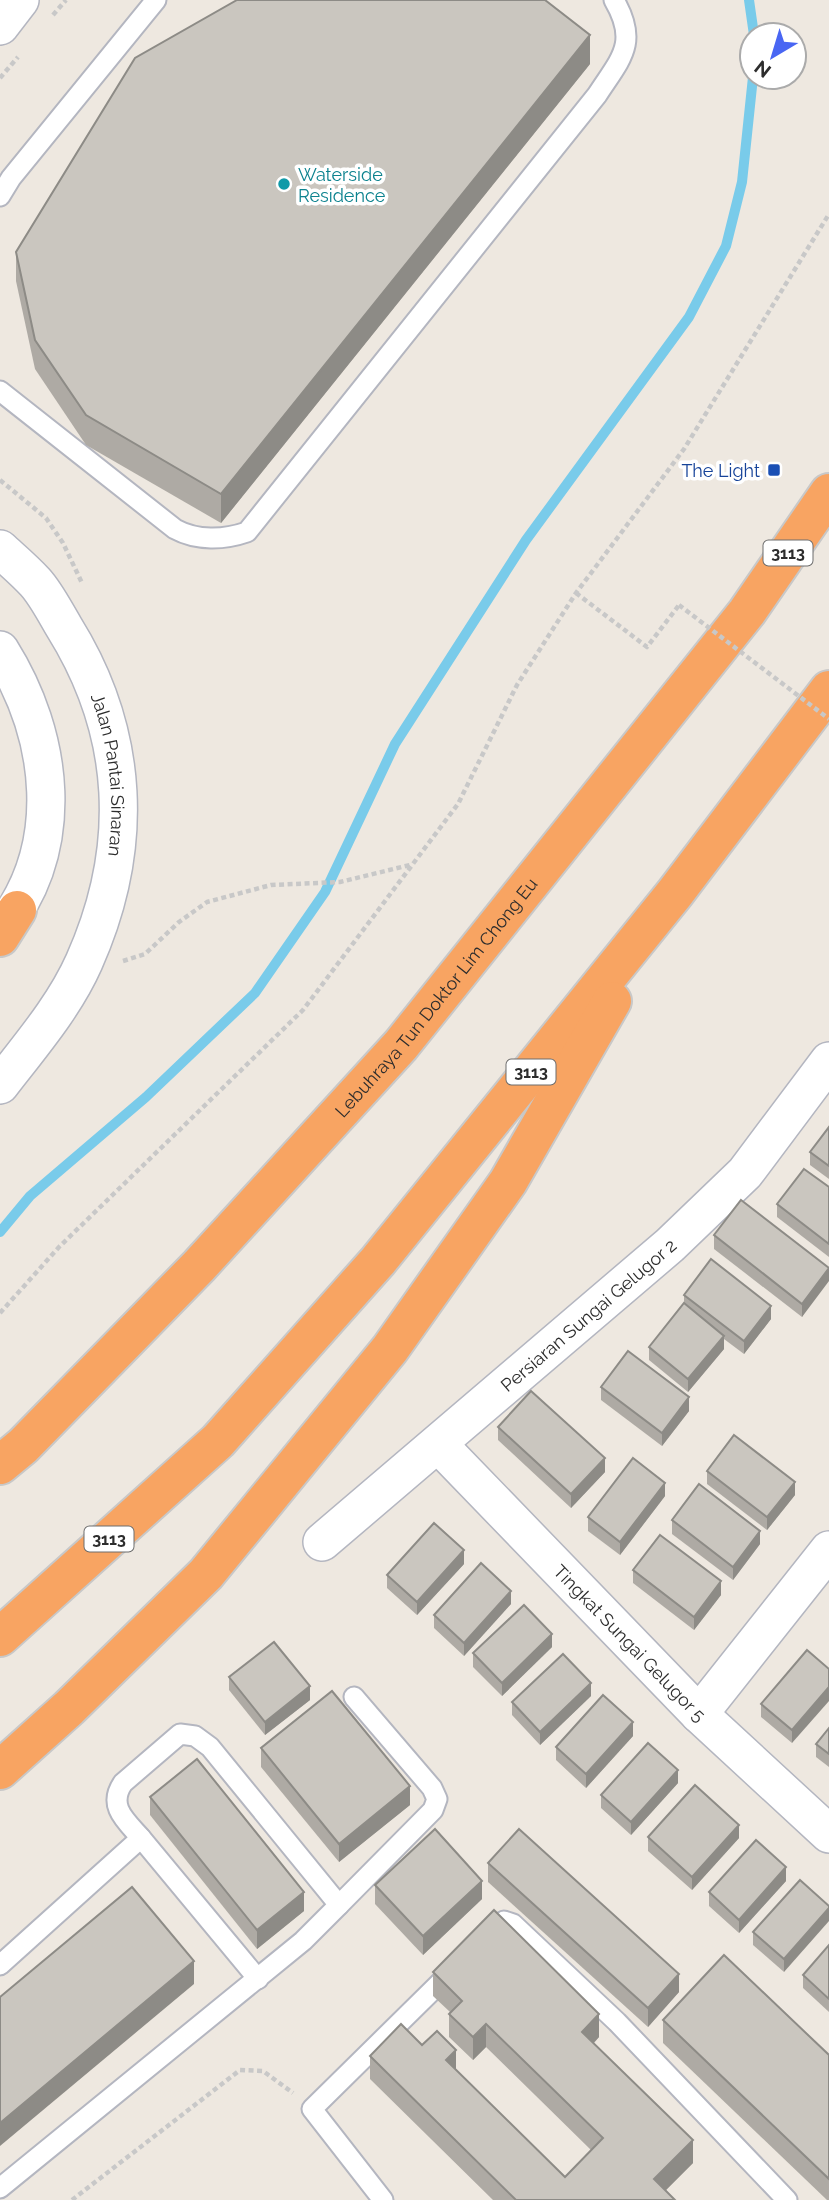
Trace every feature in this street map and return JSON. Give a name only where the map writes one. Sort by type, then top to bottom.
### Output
[{"type":"highway","name":"Lebuhraya Tun Doktor Lim Chong Eu","points":[[0,1465],[23,1446],[199,1266],[401,1045],[747,612],[829,493]]},
{"type":"highway","name":"3113","points":[[0,1637],[218,1441],[378,1261],[675,893],[829,690]]},
{"type":"highway","points":[[0,1770],[69,1708],[206,1574],[390,1349],[508,1182],[675,893]]},
{"type":"street","points":[[0,26],[20,0]]},
{"type":"street","name":"Jalan Pantai Sinaran","points":[[0,549],[37,584],[81,654],[101,701],[113,744],[120,804],[118,853],[109,893],[84,963],[45,1028],[0,1085]]},
{"type":"street","points":[[0,650],[22,685],[46,764],[45,818],[38,858],[6,926]]},
{"type":"street","name":"Persiaran Sungai Gelugor 2","points":[[321,1542],[439,1445],[670,1245],[745,1173],[829,1061]]},
{"type":"street","name":"Tingkat Sungai Gelugor 5","points":[[439,1445],[699,1714],[829,1834]]},
{"type":"street","points":[[699,1714],[829,1550]]},
{"type":"lane","points":[[0,196],[11,178],[156,0]]},
{"type":"lane","points":[[0,391],[175,529],[197,537],[222,538],[247,532],[597,95],[626,47],[628,29],[614,0]]},
{"type":"lane","points":[[0,2189],[303,1941],[432,1810],[437,1799],[432,1788],[354,1697]]},
{"type":"lane","points":[[258,1979],[121,1816],[115,1804],[116,1793],[123,1783],[180,1734],[195,1736],[210,1747],[339,1905]]},
{"type":"lane","points":[[0,1965],[141,1838]]},
{"type":"lane","points":[[383,2200],[312,2109],[504,1921],[513,1924],[617,2022],[787,2200]]},
{"type":"path","points":[[0,1313],[59,1247],[303,1010],[458,804],[517,685],[576,593],[684,449],[829,214]]},
{"type":"path","points":[[576,593],[647,647],[679,605],[829,719]]},
{"type":"path","points":[[323,880],[340,882],[411,865]]},
{"type":"path","points":[[72,2200],[240,2070],[263,2071],[312,2109]]},
{"type":"building","name":"Waterside Residence","points":[[237,0],[545,0],[590,35],[221,494],[86,415],[35,340],[16,252],[135,58]]},
{"type":"building","points":[[829,1127],[829,1166],[810,1152]]},
{"type":"building","points":[[804,1169],[829,1187],[829,1244],[777,1204]]},
{"type":"building","points":[[741,1200],[829,1268],[802,1304],[714,1235]]},
{"type":"building","points":[[711,1259],[771,1306],[744,1341],[684,1295]]},
{"type":"building","points":[[684,1303],[724,1336],[688,1379],[649,1347]]},
{"type":"building","points":[[628,1351],[689,1397],[662,1433],[601,1387]]},
{"type":"building","points":[[531,1391],[605,1458],[571,1494],[498,1427]]},
{"type":"building","points":[[734,1435],[795,1482],[767,1517],[707,1471]]},
{"type":"building","points":[[633,1458],[665,1483],[620,1542],[588,1517]]},
{"type":"building","points":[[699,1484],[760,1531],[733,1567],[672,1520]]},
{"type":"building","points":[[434,1523],[464,1550],[417,1602],[387,1575]]},
{"type":"building","points":[[660,1535],[721,1581],[694,1617],[633,1570]]},
{"type":"building","points":[[481,1563],[511,1591],[464,1643],[434,1615]]},
{"type":"building","points":[[524,1605],[552,1634],[502,1683],[473,1653]]},
{"type":"building","points":[[274,1642],[310,1686],[265,1722],[229,1677]]},
{"type":"building","points":[[807,1650],[829,1669],[829,1687],[792,1730],[761,1704]]},
{"type":"building","points":[[563,1654],[591,1683],[540,1732],[512,1702]]},
{"type":"building","points":[[332,1691],[410,1786],[339,1844],[261,1748]]},
{"type":"building","points":[[603,1695],[633,1722],[586,1774],[556,1747]]},
{"type":"building","points":[[829,1728],[829,1754],[816,1744]]},
{"type":"building","points":[[648,1743],[678,1770],[631,1822],[601,1795]]},
{"type":"building","points":[[197,1759],[304,1892],[257,1930],[150,1797]]},
{"type":"building","points":[[695,1785],[739,1825],[692,1877],[648,1837]]},
{"type":"building","points":[[435,1829],[482,1881],[423,1936],[375,1885]]},
{"type":"building","points":[[519,1829],[679,1974],[648,2008],[488,1863]]},
{"type":"building","points":[[756,1840],[786,1867],[739,1920],[709,1892]]},
{"type":"building","points":[[800,1880],[829,1908],[784,1959],[753,1932]]},
{"type":"building","points":[[132,1887],[194,1961],[0,2123],[0,1997]]},
{"type":"building","points":[[494,1910],[599,2014],[582,2032],[693,2140],[654,2179],[675,2200],[516,2200],[370,2056],[401,2024],[422,2045],[437,2031],[456,2050],[446,2060],[565,2177],[603,2138],[486,2024],[473,2037],[449,2014],[462,2001],[433,1972]]},
{"type":"building","points":[[829,1945],[829,1999],[803,1975]]},
{"type":"building","points":[[724,1955],[829,2055],[829,2179],[663,2020]]},
{"type":"waterway","points":[[749,0],[752,21]]},
{"type":"waterway","points":[[0,1232],[30,1196],[146,1097],[255,993],[325,892],[395,744],[526,540],[689,317],[726,246],[742,182],[752,91]]},
{"type":"place","name":"Waterside Residence","points":[[284,184]]},
{"type":"place","name":"The Light","points":[[774,470]]}]
